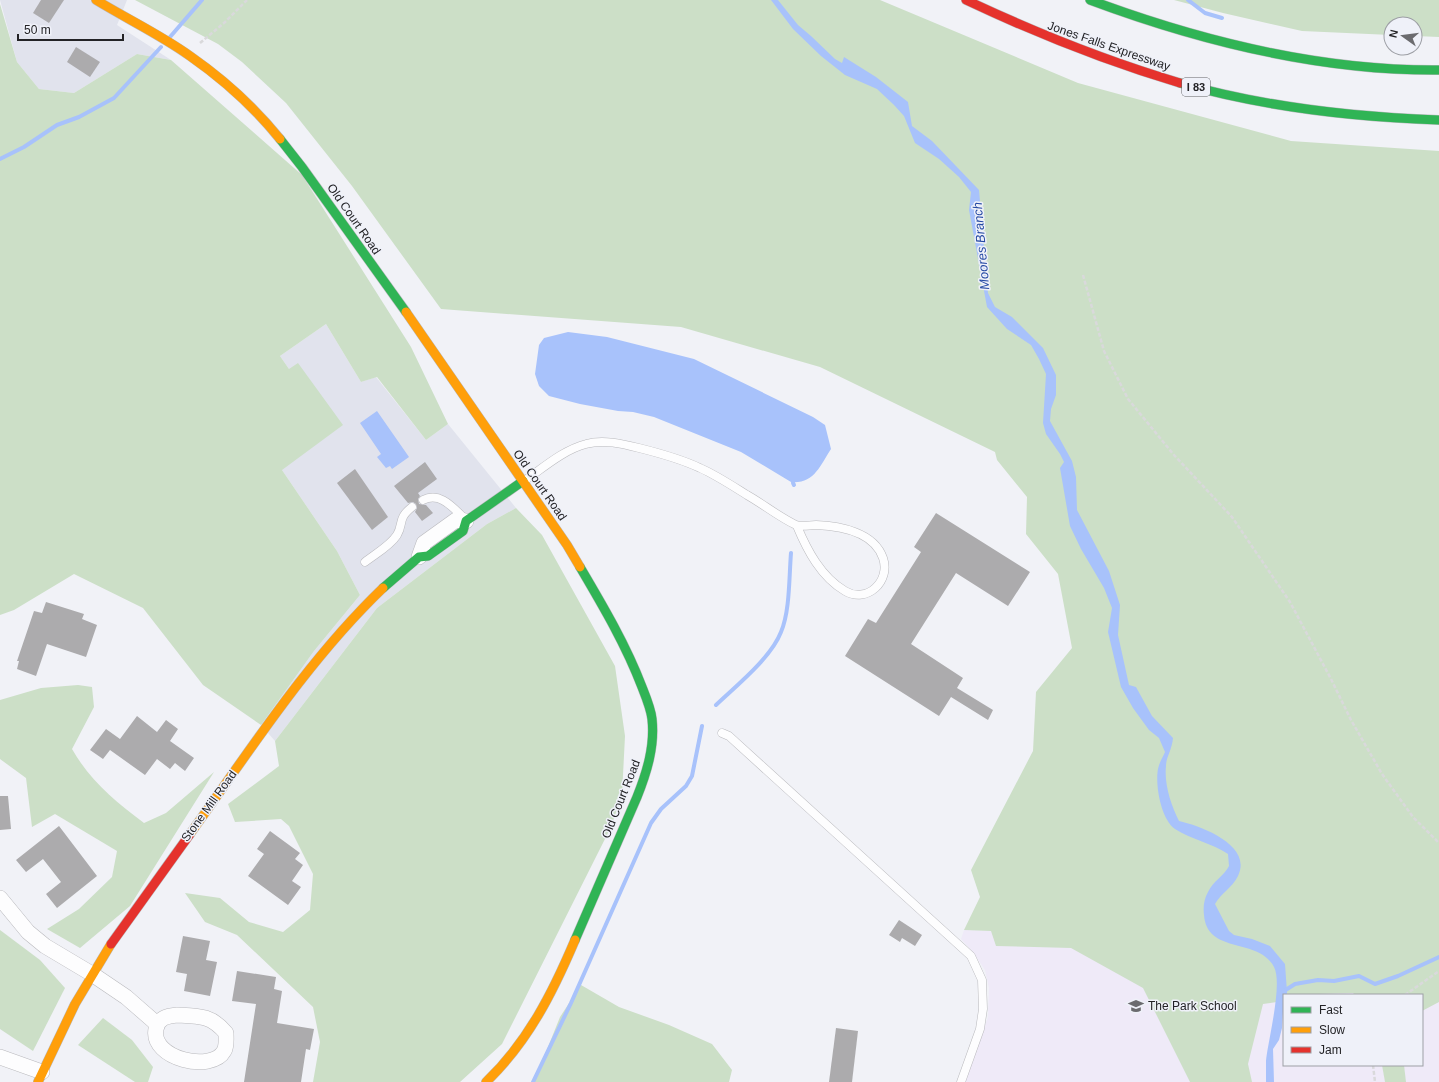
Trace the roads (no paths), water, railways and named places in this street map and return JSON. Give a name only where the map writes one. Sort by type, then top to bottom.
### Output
[{"type":"main road","name":"Old Court Road","points":[[96,0],[190,56],[248,103],[285,144],[433,350],[567,545],[610,617],[643,689],[652,719],[653,732],[646,774],[557,982],[522,1043],[510,1058],[486,1082]]},
{"type":"main road","name":"Jones Falls Expressway","points":[[966,0],[1041,35],[1099,58],[1155,76],[1211,91],[1272,104],[1342,114],[1439,120]]},
{"type":"main road","points":[[1090,0],[1159,24],[1221,42],[1280,54],[1349,64],[1439,70]]},
{"type":"main road","name":"Stone Mill Road","points":[[466,521],[523,481]]},
{"type":"main road","name":"Stone Mill Road","points":[[40,1077],[57,1039],[92,974],[129,917],[307,671],[356,614],[419,557]]},
{"type":"street","name":"Stone Mill Road","points":[[419,557],[424,543],[456,520],[466,521]]},
{"type":"street","points":[[0,898],[28,932],[45,946],[92,974],[126,998],[157,1024]]},
{"type":"street","points":[[177,1015],[214,1020],[226,1033],[224,1052],[215,1059],[205,1061],[175,1057],[165,1052],[157,1043],[154,1036],[157,1024],[160,1020],[168,1016],[177,1015]]},
{"type":"street","points":[[0,1057],[40,1077]]},
{"type":"lane","points":[[523,481],[568,451],[586,443],[602,442],[623,444],[700,467],[797,526],[836,526],[855,531],[873,543],[882,556],[886,568],[883,579],[868,593],[856,594],[845,591],[814,560],[797,526]]},
{"type":"lane","points":[[423,500],[427,498],[438,498],[445,501],[466,521]]},
{"type":"lane","points":[[365,562],[391,542],[398,534],[402,516],[412,508]]},
{"type":"lane","points":[[722,733],[729,736],[971,956],[982,980],[983,1009],[980,1029],[961,1082]]},
{"type":"water","name":"Moores Branch","points":[[771,0],[778,0],[798,25],[835,59],[842,63],[844,57],[876,77],[908,102],[912,126],[932,141],[979,190],[988,293],[995,307],[1012,317],[1043,348],[1056,375],[1056,395],[1051,409],[1050,421],[1072,461],[1076,477],[1077,510],[1109,571],[1120,605],[1118,635],[1129,685],[1136,687],[1152,716],[1173,738],[1166,763],[1166,780],[1173,808],[1179,821],[1211,832],[1232,846],[1238,855],[1241,865],[1238,876],[1233,884],[1215,904],[1229,931],[1234,935],[1252,939],[1270,946],[1285,964],[1287,994],[1283,994],[1282,1028],[1279,1040],[1273,1049],[1274,1082],[1266,1082],[1266,1061],[1276,999],[1277,986],[1274,967],[1267,958],[1257,952],[1234,945],[1214,936],[1207,927],[1204,915],[1205,900],[1210,888],[1229,866],[1228,854],[1175,829],[1166,818],[1160,801],[1157,784],[1160,762],[1165,752],[1159,738],[1149,730],[1133,708],[1121,687],[1108,632],[1112,608],[1104,588],[1081,549],[1070,526],[1060,468],[1064,462],[1046,434],[1043,423],[1046,374],[1031,345],[1007,329],[987,307],[969,210],[971,192],[959,177],[939,159],[915,143],[904,116],[877,89],[845,75],[821,56],[793,29]]},
{"type":"water","points":[[568,332],[607,337],[694,359],[813,417],[825,425],[831,449],[816,473],[805,480],[791,482],[741,452],[654,417],[633,412],[618,411],[580,404],[549,396],[539,386],[535,374],[539,345],[544,338]]},
{"type":"water","points":[[377,411],[409,457],[392,469],[390,466],[386,468],[377,457],[381,454],[360,423]]},
{"type":"waterway","points":[[170,37],[202,0]]},
{"type":"waterway","points":[[1188,0],[1205,13],[1222,18]]},
{"type":"waterway","points":[[0,159],[24,147],[57,125],[79,117],[114,98],[161,47]]},
{"type":"waterway","points":[[716,705],[761,662],[776,642],[781,632],[784,624],[789,594],[791,553]]},
{"type":"waterway","points":[[533,1082],[571,1003],[651,823],[661,809],[686,786],[692,776],[702,726]]},
{"type":"waterway","points":[[1284,991],[1295,984],[1318,980],[1334,981],[1359,976],[1375,984],[1398,976],[1439,957]]},
{"type":"place","name":"The Park School","points":[[1136,1006]]}]
